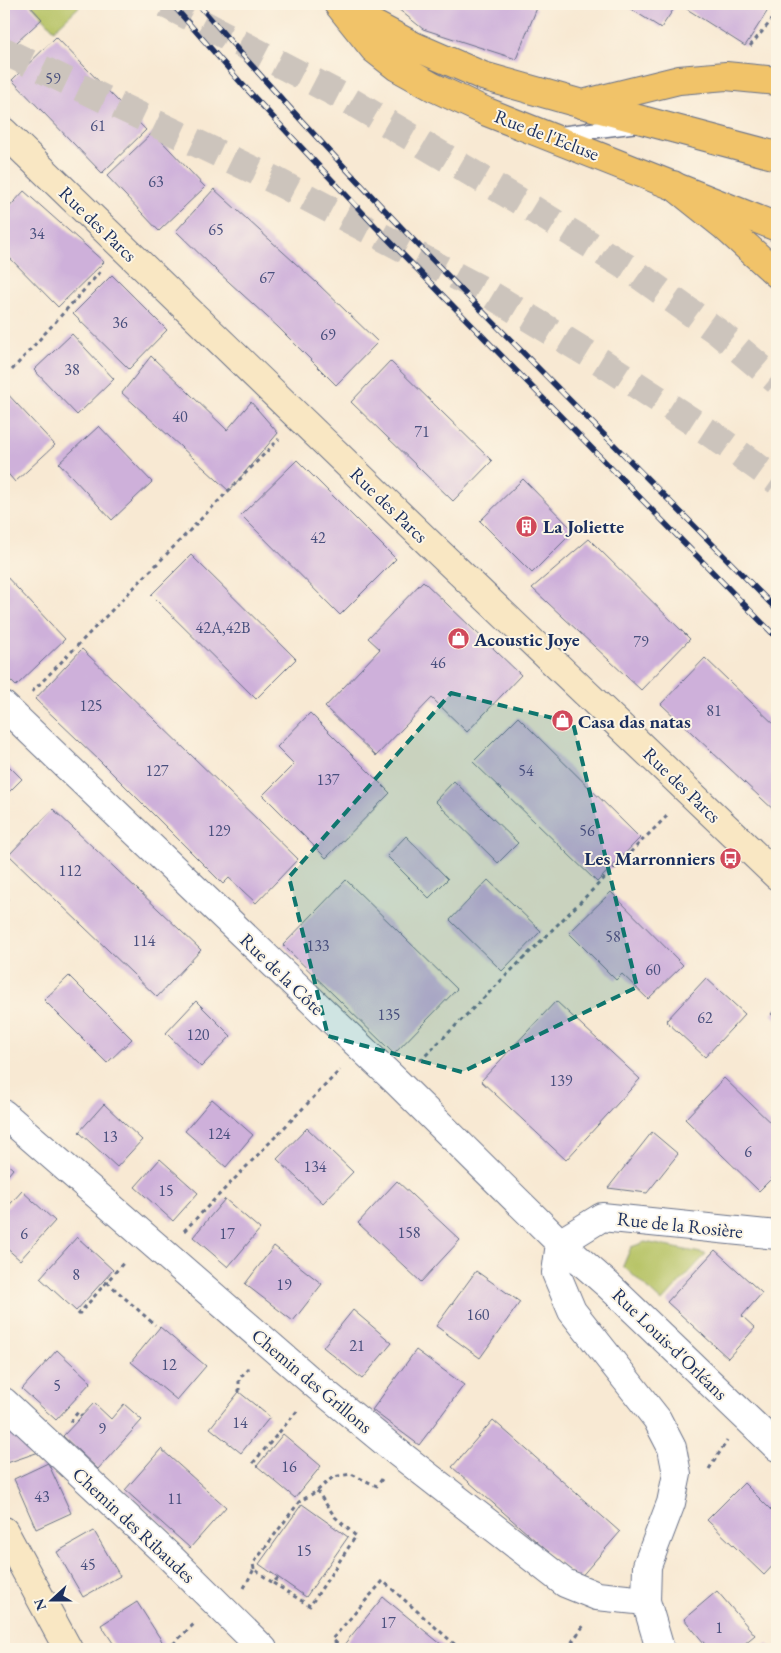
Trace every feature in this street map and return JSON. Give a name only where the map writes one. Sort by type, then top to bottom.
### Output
[{"type":"main road","name":"Rue de l'Ecluse","points":[[339,5],[414,46],[483,76],[582,104],[679,80],[726,76],[777,81]]},
{"type":"main road","name":"Rue de l'Ecluse","points":[[339,5],[374,49],[397,67],[442,92],[487,112],[777,227]]},
{"type":"main road","points":[[582,104],[777,156]]},
{"type":"main road","name":"Rue des Parcs","points":[[4,132],[777,876]]},
{"type":"main road","points":[[673,185],[777,274]]},
{"type":"main road","points":[[4,1531],[68,1649]]},
{"type":"street","name":"Rue de la Côte","points":[[8,709],[398,1083],[560,1243]]},
{"type":"street","name":"Chemin des Grillons","points":[[4,1114],[318,1387],[397,1452],[565,1584],[597,1596],[646,1601]]},
{"type":"street","name":"Rue de la Rosière","points":[[560,1243],[602,1217],[777,1235]]},
{"type":"street","name":"Rue Louis-d'Orléans","points":[[560,1243],[608,1285],[777,1447]]},
{"type":"street","points":[[560,1243],[556,1274],[572,1312],[657,1419],[672,1448],[677,1474],[671,1503],[647,1566],[646,1601],[660,1649]]},
{"type":"street","name":"Chemin des Ribaudes","points":[[4,1402],[165,1552],[263,1649]]},
{"type":"lane","points":[[549,136],[649,123]]},
{"type":"path","points":[[12,370],[102,269]]},
{"type":"path","points":[[8,709],[285,433]]},
{"type":"path","points":[[398,1083],[669,814]]},
{"type":"path","points":[[78,1315],[107,1282],[154,1245],[361,1049]]},
{"type":"path","points":[[107,1282],[155,1325]]},
{"type":"path","points":[[253,1463],[318,1387]]},
{"type":"path","points":[[677,1474],[701,1480],[729,1438]]},
{"type":"path","points":[[228,1615],[254,1569],[253,1564],[299,1502],[317,1491],[333,1477],[351,1474],[378,1486],[397,1452]]},
{"type":"path","points":[[254,1569],[310,1606],[356,1536],[335,1517],[317,1491]]},
{"type":"path","points":[[273,1583],[278,1578]]},
{"type":"path","points":[[343,1649],[332,1639],[383,1581],[460,1649]]},
{"type":"highlighted area","points":[[451,693],[573,723],[637,987],[462,1072],[328,1036],[289,877]]},
{"type":"green space","points":[[31,4],[82,4],[54,30]]},
{"type":"green space","points":[[645,1242],[706,1254],[662,1302],[623,1266],[631,1247]]},
{"type":"building","points":[[4,4],[28,4],[42,19],[4,54]]},
{"type":"building","points":[[392,4],[523,4],[537,8],[516,59],[423,29]]},
{"type":"building","points":[[623,4],[677,4],[661,28]]},
{"type":"building","points":[[679,4],[772,4],[745,46]]},
{"type":"building","points":[[56,37],[146,130],[102,173],[12,80]]},
{"type":"building","points":[[153,132],[205,187],[159,231],[107,176]]},
{"type":"building","points":[[214,189],[317,283],[378,342],[336,385],[278,327],[176,231]]},
{"type":"building","points":[[24,191],[104,262],[58,307],[4,252],[4,213]]},
{"type":"building","points":[[112,275],[167,330],[129,369],[73,314]]},
{"type":"building","points":[[72,334],[114,379],[77,415],[34,370]]},
{"type":"building","points":[[151,356],[227,430],[251,402],[278,433],[229,491],[122,393]]},
{"type":"building","points":[[390,361],[492,461],[453,501],[351,402]]},
{"type":"building","points":[[4,390],[55,445],[15,482],[4,469]]},
{"type":"building","points":[[99,426],[152,482],[112,520],[59,463]]},
{"type":"building","points":[[297,460],[396,559],[340,615],[241,515]]},
{"type":"building","name":"La Joliette","points":[[523,479],[574,531],[532,573],[480,521]]},
{"type":"building","points":[[589,539],[690,639],[641,690],[532,588]]},
{"type":"building","points":[[191,555],[296,659],[256,699],[151,595]]},
{"type":"building","points":[[4,574],[65,639],[16,686],[4,674]]},
{"type":"building","points":[[423,581],[521,675],[467,732],[432,698],[376,756],[325,707],[380,649],[368,638]]},
{"type":"building","points":[[82,649],[298,859],[256,903],[229,878],[223,884],[35,699]]},
{"type":"building","points":[[705,658],[777,727],[777,813],[661,704]]},
{"type":"building","points":[[310,713],[390,793],[326,858],[263,795],[294,764],[277,747]]},
{"type":"building","points":[[518,717],[640,838],[597,882],[473,762]]},
{"type":"building","points":[[4,761],[22,779],[4,797]]},
{"type":"building","points":[[454,781],[518,843],[498,863],[435,801]]},
{"type":"building","points":[[53,809],[201,950],[157,997],[9,855]]},
{"type":"building","points":[[406,836],[448,879],[429,898],[387,856]]},
{"type":"building","points":[[346,880],[457,989],[394,1054],[283,945]]},
{"type":"building","points":[[488,880],[541,931],[502,971],[450,920]]},
{"type":"building","points":[[611,892],[683,965],[648,999],[622,974],[616,980],[569,933]]},
{"type":"building","points":[[4,893],[9,898],[4,904]]},
{"type":"building","points":[[69,976],[132,1039],[107,1063],[44,1000]]},
{"type":"building","points":[[706,978],[745,1014],[705,1057],[666,1021]]},
{"type":"building","points":[[196,1001],[231,1036],[201,1067],[166,1033]]},
{"type":"building","points":[[556,1001],[640,1079],[566,1160],[481,1081]]},
{"type":"building","points":[[777,1007],[777,1020],[771,1014]]},
{"type":"building","points":[[724,1078],[777,1129],[777,1173],[759,1191],[685,1119]]},
{"type":"building","points":[[212,1099],[253,1135],[226,1167],[185,1131]]},
{"type":"building","points":[[104,1104],[142,1140],[117,1167],[79,1132]]},
{"type":"building","points":[[307,1128],[353,1172],[323,1203],[277,1159]]},
{"type":"building","points":[[652,1132],[678,1154],[647,1193],[608,1188]]},
{"type":"building","points":[[160,1159],[198,1193],[173,1221],[135,1187]]},
{"type":"building","points":[[4,1161],[13,1169],[4,1180]]},
{"type":"building","points":[[397,1181],[460,1240],[421,1282],[358,1223]]},
{"type":"building","points":[[22,1191],[55,1221],[20,1260],[4,1246],[4,1211]]},
{"type":"building","points":[[225,1199],[260,1229],[228,1267],[193,1237]]},
{"type":"building","points":[[77,1237],[113,1270],[76,1311],[40,1278]]},
{"type":"building","points":[[274,1246],[322,1284],[293,1321],[245,1284]]},
{"type":"building","points":[[715,1250],[762,1293],[742,1316],[755,1328],[728,1358],[667,1302]]},
{"type":"building","points":[[476,1271],[520,1302],[480,1358],[436,1326]]},
{"type":"building","points":[[353,1310],[392,1343],[362,1379],[323,1347]]},
{"type":"building","points":[[160,1327],[206,1366],[177,1400],[131,1362]]},
{"type":"building","points":[[57,1350],[91,1382],[56,1420],[22,1389]]},
{"type":"building","points":[[416,1350],[464,1385],[419,1445],[372,1410]]},
{"type":"building","points":[[239,1392],[270,1417],[241,1453],[210,1428]]},
{"type":"building","points":[[94,1403],[111,1419],[124,1404],[142,1420],[98,1469],[63,1436]]},
{"type":"building","points":[[493,1420],[620,1532],[579,1579],[452,1467]]},
{"type":"building","points":[[4,1422],[39,1452],[4,1464]]},
{"type":"building","points":[[283,1434],[321,1466],[295,1498],[257,1466]]},
{"type":"building","points":[[161,1449],[226,1507],[190,1548],[125,1490]]},
{"type":"building","points":[[48,1463],[71,1513],[36,1529],[14,1479]]},
{"type":"building","points":[[744,1483],[777,1516],[777,1561],[764,1575],[707,1520]]},
{"type":"building","points":[[302,1504],[348,1537],[306,1597],[259,1564]]},
{"type":"building","points":[[94,1531],[120,1576],[83,1597],[57,1552]]},
{"type":"building","points":[[717,1591],[755,1635],[738,1649],[709,1649],[684,1619]]},
{"type":"building","points":[[383,1597],[447,1649],[345,1649],[342,1647]]},
{"type":"building","points":[[137,1602],[165,1646],[160,1649],[117,1649],[101,1625]]},
{"type":"building","points":[[768,1644],[773,1649],[762,1649]]},
{"type":"tunnel","points":[[165,4],[345,98],[526,205],[633,271],[718,332],[777,381]]},
{"type":"tunnel","points":[[4,51],[274,180],[488,293],[600,361],[710,433],[777,481]]},
{"type":"railway","points":[[172,4],[241,83],[376,227],[777,638]]},
{"type":"railway","points":[[198,4],[267,83],[410,236],[777,610]]},
{"type":"place","name":"La Joliette","points":[[527,526]]},
{"type":"place","name":"Acoustic Joye","points":[[458,639]]},
{"type":"place","name":"Casa das natas","points":[[562,721]]},
{"type":"place","name":"Les Marronniers","points":[[731,858]]}]
